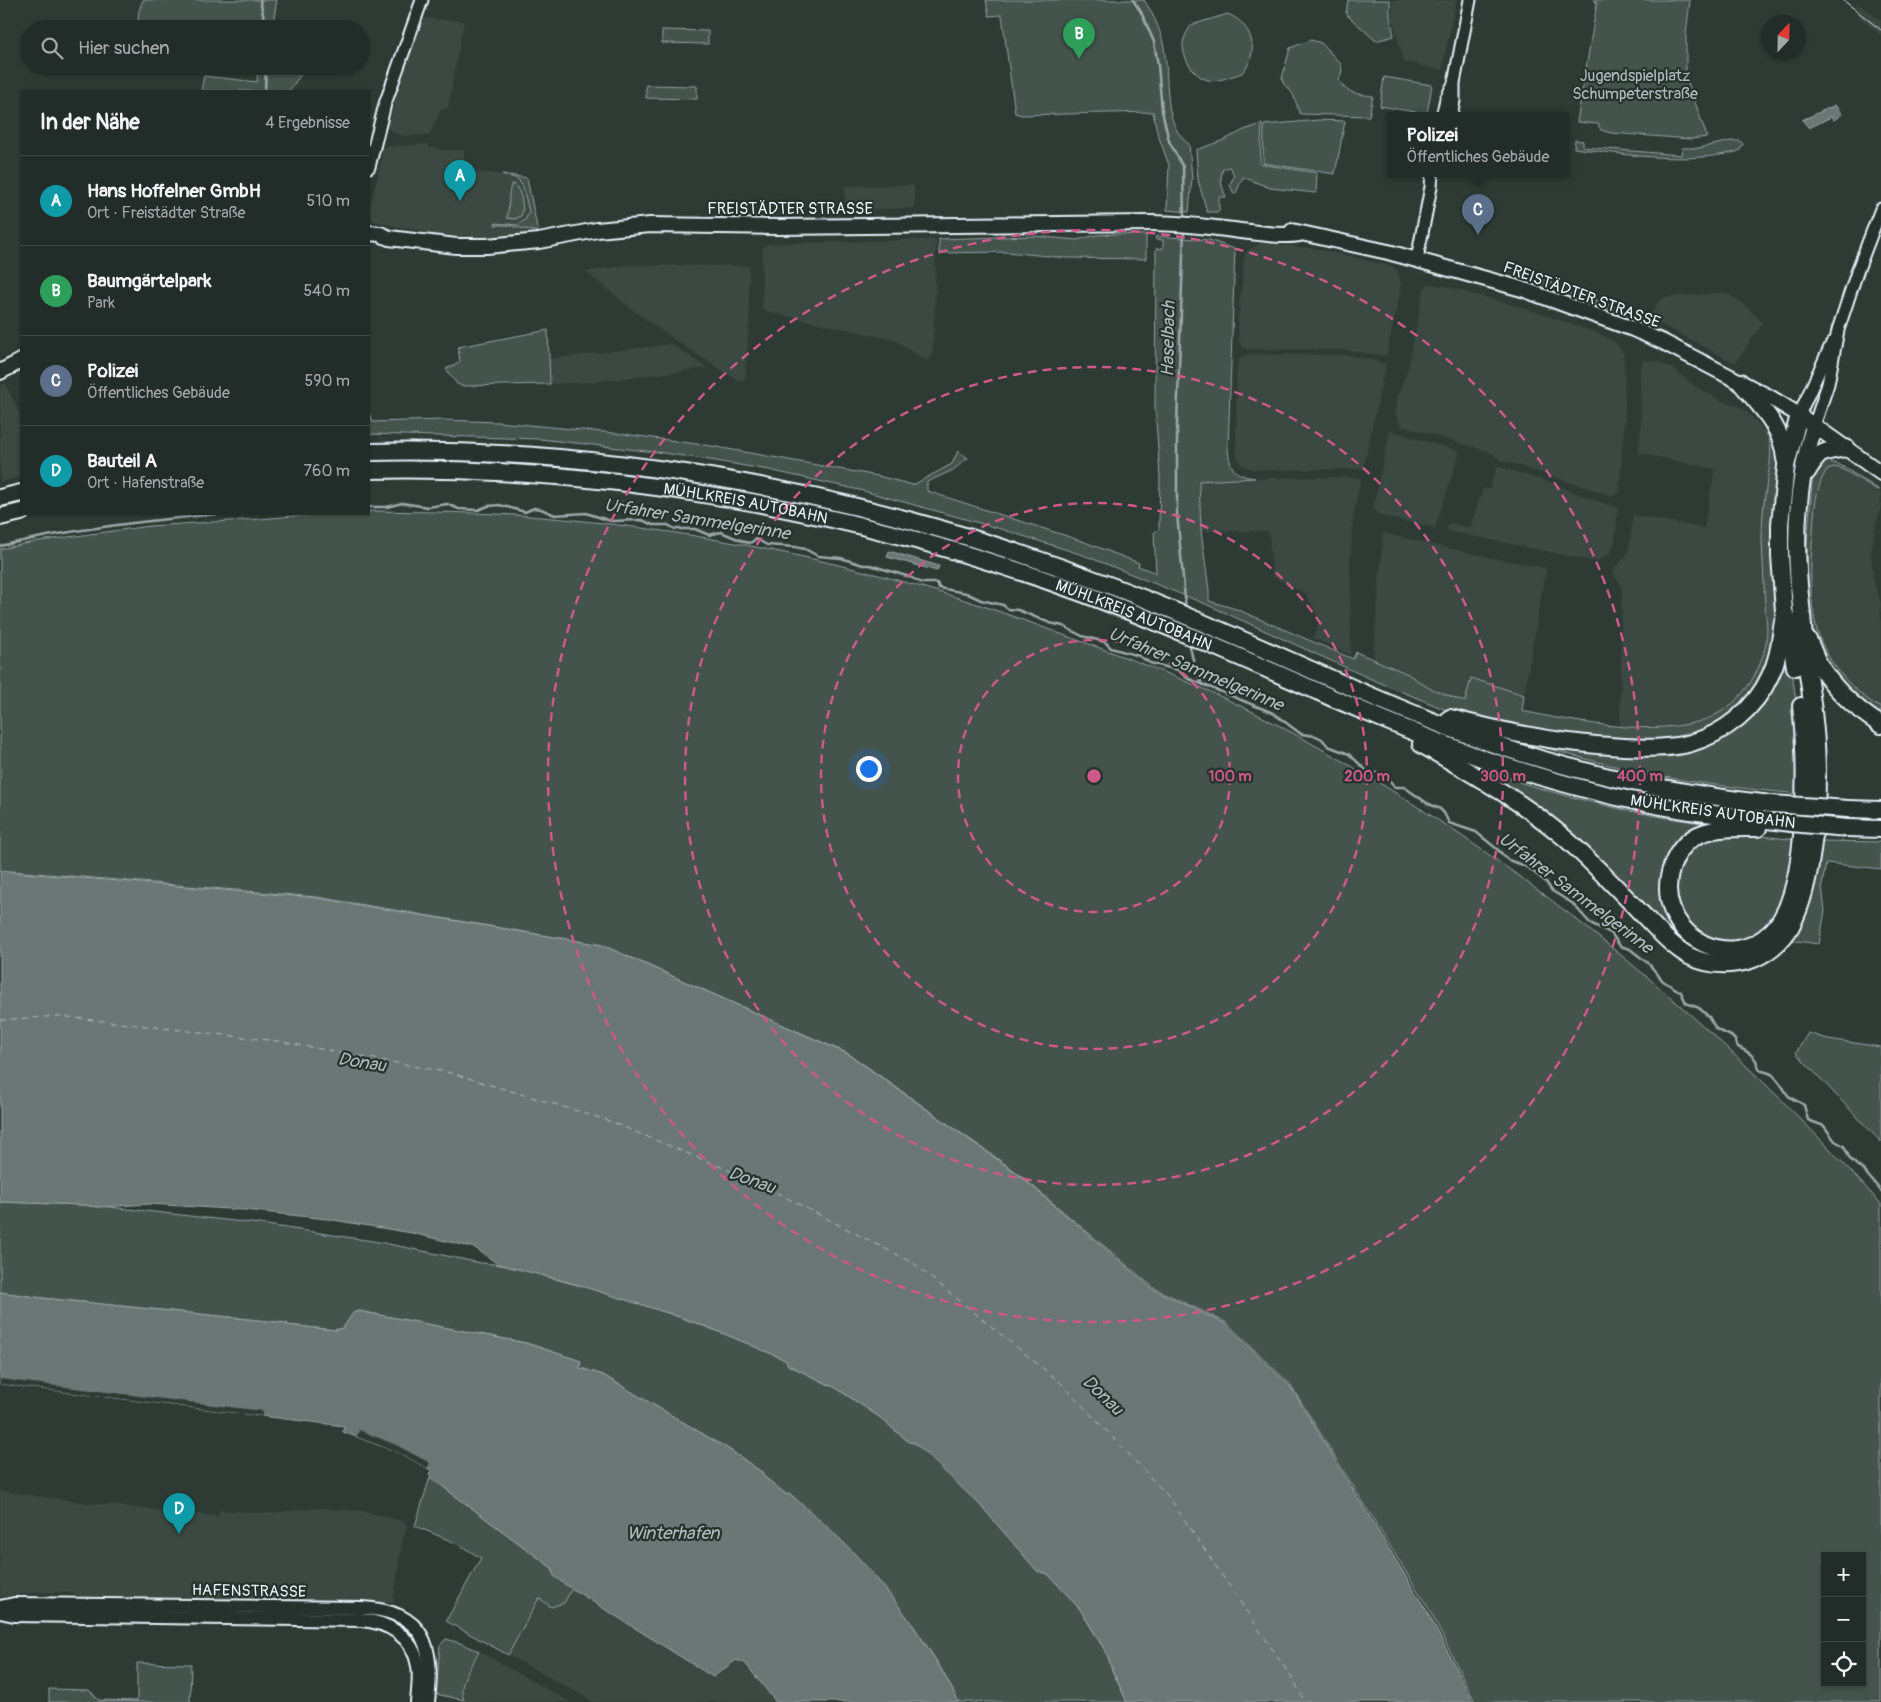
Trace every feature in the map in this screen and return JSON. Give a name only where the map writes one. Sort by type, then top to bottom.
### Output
[{"type":"highway","points":[[1740,382],[1773,422],[1782,441],[1786,466]]},
{"type":"highway","points":[[1390,703],[1553,741],[1630,747],[1657,747],[1690,743],[1718,732],[1730,724],[1747,709],[1763,689],[1776,661],[1784,611],[1780,532],[1786,466],[1799,415]]},
{"type":"highway","points":[[1372,714],[1480,777],[1528,809],[1566,839],[1661,933],[1689,956],[1714,964],[1741,963],[1765,954],[1784,936],[1798,911],[1806,878],[1815,816],[1817,771],[1814,726],[1804,647],[1798,567],[1802,481],[1814,426]]},
{"type":"highway","points":[[1802,481],[1818,454],[1846,448]]},
{"type":"highway","name":"MÜHLKREIS AUTOBAHN","points":[[370,452],[484,454],[567,459],[658,470],[784,491],[880,513],[976,539],[1070,570],[1160,604],[1390,703],[1479,739],[1569,767],[1663,789],[1791,823],[1881,829]]},
{"type":"highway","name":"MÜHLKREIS AUTOBAHN","points":[[370,470],[442,470],[580,478],[658,488],[775,507],[871,529],[963,554],[1056,584],[1160,623],[1372,714],[1484,759],[1578,788],[1674,808],[1770,817],[1848,809],[1881,810]]},
{"type":"highway","points":[[0,487],[20,482]]},
{"type":"highway","points":[[0,498],[20,493]]},
{"type":"highway","points":[[0,516],[20,512]]},
{"type":"highway","points":[[1770,817],[1714,828],[1696,836],[1677,854],[1669,876],[1670,906],[1682,928],[1700,942],[1711,947],[1723,949],[1744,947],[1754,943],[1772,931],[1789,903],[1798,859],[1804,814],[1805,747],[1789,625],[1784,611]]},
{"type":"highway","points":[[1804,631],[1818,662],[1834,686],[1853,704],[1881,725]]},
{"type":"main road","name":"FREISTÄDTER STRASSE","points":[[370,233],[380,234],[389,238],[456,246],[487,246],[539,241],[597,230],[646,226],[1193,224],[1228,221],[1282,228],[1299,234],[1417,259],[1522,289],[1614,321],[1663,342],[1799,415],[1881,473]]},
{"type":"main road","name":"FREISTÄDTER STRASSE","points":[[370,241],[384,242],[389,238]]},
{"type":"main road","points":[[0,372],[20,362]]},
{"type":"main road","name":"HAFENSTRASSE","points":[[0,1607],[14,1604],[93,1604],[362,1608],[386,1611],[410,1623],[424,1640],[430,1662],[428,1702]]},
{"type":"main road","name":"HAFENSTRASSE","points":[[0,1612],[14,1615],[361,1620],[378,1622],[399,1633],[413,1651],[418,1666],[417,1702]]},
{"type":"street","points":[[370,163],[385,104],[422,0]]},
{"type":"street","points":[[1452,112],[1454,83],[1470,0]]},
{"type":"street","points":[[1443,112],[1446,99],[1454,83]]},
{"type":"street","points":[[1417,259],[1432,177]]},
{"type":"street","points":[[1431,187],[1436,177]]},
{"type":"street","points":[[1799,415],[1838,330],[1858,269],[1881,209]]},
{"type":"street","points":[[1814,426],[1828,384],[1838,330]]},
{"type":"shaded area","points":[[1392,0],[1456,0],[1442,70],[1404,62],[1392,17]]},
{"type":"shaded area","points":[[1856,2],[1881,21],[1881,35],[1860,18]]},
{"type":"shaded area","points":[[423,18],[464,21],[448,108],[441,110],[429,135],[405,136],[390,132],[391,129],[386,128]]},
{"type":"shaded area","points":[[428,144],[429,148],[436,148],[437,150],[464,150],[464,171],[527,178],[538,232],[502,237],[441,237],[412,228],[373,221],[370,218],[370,207],[382,158],[382,147]]},
{"type":"shaded area","points":[[914,185],[915,208],[845,210],[845,186]]},
{"type":"shaded area","points":[[936,239],[935,312],[932,355],[928,360],[890,339],[768,312],[762,308],[762,249],[766,244]]},
{"type":"shaded area","points":[[1265,243],[1318,249],[1390,266],[1398,271],[1401,284],[1400,295],[1386,356],[1345,350],[1246,349],[1243,347],[1239,342],[1238,318],[1245,253],[1258,244]]},
{"type":"shaded area","points":[[628,265],[749,266],[749,323],[745,380],[739,381],[675,340],[637,313],[586,272]]},
{"type":"shaded area","points":[[1430,284],[1445,286],[1537,312],[1602,335],[1616,343],[1624,354],[1625,413],[1619,494],[1612,496],[1501,460],[1490,452],[1403,426],[1398,422],[1399,420],[1395,414],[1397,398],[1408,368],[1423,292],[1426,286]]},
{"type":"shaded area","points":[[1724,293],[1744,304],[1763,323],[1735,363],[1649,318],[1657,303],[1665,297]]},
{"type":"shaded area","points":[[671,344],[707,368],[595,382],[550,384],[549,359]]},
{"type":"shaded area","points":[[1250,354],[1347,355],[1386,364],[1363,469],[1266,470],[1252,469],[1242,465],[1236,450],[1237,366],[1241,358]]},
{"type":"shaded area","points":[[1644,360],[1656,361],[1675,370],[1696,387],[1746,411],[1766,432],[1771,448],[1765,489],[1766,641],[1756,674],[1747,688],[1719,713],[1692,723],[1661,727],[1620,726],[1622,587],[1613,573],[1629,549],[1633,515],[1704,528],[1715,469],[1639,453],[1641,420],[1640,368]]},
{"type":"shaded area","points":[[5,383],[20,414],[20,477],[0,482],[0,386]]},
{"type":"shaded area","points":[[1390,431],[1460,451],[1435,528],[1385,517],[1376,513],[1374,502]]},
{"type":"shaded area","points":[[1497,466],[1561,486],[1569,491],[1618,508],[1615,542],[1610,553],[1599,560],[1592,561],[1448,531],[1449,523],[1470,528],[1483,488],[1489,490]]},
{"type":"shaded area","points":[[1834,467],[1842,469],[1881,494],[1881,506],[1871,552],[1873,579],[1881,603],[1881,708],[1857,691],[1838,671],[1817,631],[1811,568],[1815,509],[1822,478],[1826,471]]},
{"type":"shaded area","points":[[1311,477],[1361,478],[1353,519],[1350,562],[1351,655],[1313,638],[1319,623],[1313,606],[1304,593],[1272,576],[1269,531],[1201,531],[1199,480]]},
{"type":"shaded area","points":[[1383,533],[1487,557],[1546,568],[1524,695],[1471,678],[1465,702],[1429,688],[1408,674],[1373,659]]},
{"type":"shaded area","points":[[0,1491],[80,1502],[218,1516],[219,1510],[270,1513],[317,1508],[362,1511],[403,1521],[407,1526],[402,1543],[393,1602],[81,1597],[70,1593],[37,1592],[0,1597]]},
{"type":"shaded area","points":[[572,1588],[712,1677],[736,1659],[742,1660],[776,1702],[594,1702],[508,1655],[539,1598],[552,1607],[564,1603]]},
{"type":"shaded area","points":[[479,1651],[570,1702],[463,1702],[461,1685]]},
{"type":"green space","points":[[143,0],[277,0],[273,20],[138,20]]},
{"type":"green space","points":[[986,0],[1144,0],[1155,19],[1162,40],[1171,115],[1181,136],[1189,144],[1192,178],[1189,212],[1167,210],[1169,165],[1157,132],[1153,112],[1021,115],[1015,113],[1002,15],[989,16]]},
{"type":"green space","points":[[1348,0],[1390,0],[1390,16],[1394,36],[1376,41],[1347,15]]},
{"type":"green space","name":"Jugendspielplatz Schumpeterstraße","points":[[1594,0],[1690,0],[1686,35],[1686,76],[1707,137],[1691,139],[1611,133],[1601,130],[1598,124],[1577,122],[1597,3]]},
{"type":"green space","points":[[1228,14],[1243,24],[1248,32],[1251,39],[1251,56],[1248,65],[1242,73],[1221,79],[1208,80],[1193,70],[1187,60],[1183,48],[1185,36],[1191,25]]},
{"type":"green space","points":[[662,30],[708,31],[708,44],[662,43]]},
{"type":"green space","points":[[1311,40],[1321,43],[1341,64],[1342,71],[1339,79],[1344,88],[1362,95],[1373,96],[1369,116],[1300,114],[1293,94],[1283,83],[1282,78],[1290,48]]},
{"type":"green space","points":[[257,75],[300,75],[290,90],[201,90],[204,76],[257,82]]},
{"type":"green space","points":[[1384,77],[1432,85],[1427,112],[1415,112],[1380,106]]},
{"type":"green space","points":[[646,85],[697,86],[697,99],[646,98]]},
{"type":"green space","points":[[1319,120],[1345,121],[1335,174],[1263,163],[1264,125]]},
{"type":"green space","points":[[1262,124],[1260,164],[1317,173],[1316,193],[1270,188],[1243,177],[1234,194],[1230,185],[1234,175],[1230,167],[1223,169],[1221,177],[1226,197],[1219,197],[1219,212],[1207,212],[1198,180],[1196,150]]},
{"type":"green space","points":[[1575,140],[1583,141],[1583,147],[1681,155],[1682,148],[1699,148],[1731,141],[1740,141],[1743,144],[1740,150],[1736,152],[1716,156],[1676,158],[1635,156],[1574,148]]},
{"type":"green space","points":[[502,174],[527,178],[538,232],[507,225],[495,225],[495,223],[518,225],[526,219],[529,212],[523,187],[518,179]]},
{"type":"green space","points":[[512,184],[514,184],[520,195],[523,208],[521,216],[515,219],[507,218],[510,191]]},
{"type":"green space","points":[[1096,235],[1146,235],[1146,259],[1067,258],[1007,252],[939,253],[939,239],[1033,236],[1077,240]]},
{"type":"green space","points":[[1156,236],[1209,240],[1235,249],[1228,448],[1234,470],[1242,475],[1255,478],[1199,481],[1201,531],[1209,601],[1236,609],[1353,659],[1356,652],[1408,674],[1429,688],[1465,702],[1471,678],[1524,695],[1522,711],[1568,720],[1622,727],[1649,728],[1676,726],[1699,721],[1719,713],[1744,692],[1756,673],[1764,653],[1767,628],[1762,528],[1770,453],[1769,439],[1766,432],[1770,429],[1780,461],[1778,629],[1763,682],[1721,726],[1677,741],[1576,739],[1451,712],[1371,679],[1208,605],[1086,556],[1001,529],[864,491],[769,470],[664,453],[540,439],[370,434],[370,415],[373,422],[442,420],[498,422],[624,434],[711,446],[878,476],[913,485],[952,464],[958,451],[968,458],[953,470],[927,482],[927,491],[1082,541],[1139,563],[1138,566],[1156,573],[1154,533],[1159,528],[1160,475],[1155,407],[1156,249],[1163,248],[1163,240],[1155,239]]},
{"type":"green space","points":[[1534,276],[1627,312],[1614,311],[1538,281],[1532,277]]},
{"type":"green space","points":[[548,330],[550,384],[462,386],[457,384],[446,369],[460,362],[458,347]]},
{"type":"green space","points":[[1821,459],[1840,465],[1879,491],[1842,469],[1834,467],[1826,471],[1819,485],[1816,501],[1811,582],[1814,619],[1821,642],[1834,665],[1851,685],[1860,694],[1881,708],[1881,718],[1834,676],[1811,634],[1808,605],[1807,544],[1812,483],[1815,470]]},
{"type":"green space","points":[[370,511],[520,515],[642,528],[792,554],[891,578],[939,592],[1162,672],[1253,712],[1341,760],[1426,812],[1509,869],[1589,930],[1666,993],[1741,1061],[1812,1131],[1881,1204],[1881,1702],[1475,1702],[1429,1609],[1290,1384],[1227,1323],[1154,1288],[1015,1171],[849,1054],[602,945],[317,897],[0,870],[0,549],[39,541],[150,526],[306,515],[370,515]]},
{"type":"green space","points":[[1787,636],[1797,709],[1800,794],[1664,777],[1524,742],[1631,753],[1732,729]]},
{"type":"green space","points":[[1491,773],[1599,804],[1654,816],[1710,824],[1681,843],[1669,915],[1735,954],[1798,896],[1736,960],[1692,952],[1489,778]]},
{"type":"green space","points":[[1735,833],[1797,840],[1791,877],[1776,919],[1746,942],[1707,942],[1674,906],[1677,866],[1695,844],[1716,835]]},
{"type":"green space","points":[[1821,841],[1881,842],[1881,869],[1826,863],[1822,886],[1825,911],[1819,944],[1789,940]]},
{"type":"green space","points":[[1808,1033],[1828,1039],[1881,1047],[1881,1142],[1796,1053]]},
{"type":"green space","points":[[0,1202],[101,1206],[260,1224],[379,1242],[481,1263],[511,1267],[615,1296],[670,1314],[725,1334],[779,1357],[787,1361],[788,1365],[836,1388],[878,1416],[909,1442],[915,1443],[963,1487],[1080,1609],[1107,1654],[1112,1670],[1127,1702],[959,1702],[936,1660],[914,1627],[849,1548],[789,1493],[787,1495],[762,1475],[763,1473],[730,1450],[603,1375],[580,1368],[580,1361],[526,1343],[359,1311],[355,1312],[343,1328],[335,1330],[287,1325],[287,1323],[0,1292]]},
{"type":"green space","points":[[430,1477],[552,1568],[555,1576],[572,1588],[564,1603],[551,1607],[539,1598],[508,1655],[446,1621],[481,1558],[458,1544],[415,1526]]},
{"type":"green space","points":[[446,1639],[479,1651],[462,1687],[464,1700],[436,1694],[440,1645]]},
{"type":"green space","points":[[137,1663],[191,1664],[190,1702],[49,1702],[49,1689],[89,1690],[99,1700],[137,1701]]},
{"type":"water","points":[[1835,105],[1842,114],[1834,120],[1831,117],[1809,128],[1802,120]]},
{"type":"water","points":[[889,551],[939,566],[937,571],[887,557]]},
{"type":"water","name":"Donau","points":[[0,871],[317,898],[602,945],[848,1054],[1015,1172],[1153,1289],[1226,1324],[1290,1386],[1427,1611],[1473,1702],[1127,1702],[1112,1670],[1107,1654],[1080,1609],[1048,1574],[1037,1571],[983,1508],[915,1443],[909,1442],[878,1416],[836,1388],[788,1365],[786,1361],[779,1357],[671,1314],[575,1284],[498,1264],[475,1248],[412,1233],[327,1219],[245,1210],[150,1204],[98,1207],[0,1202]]},
{"type":"water","name":"Winterhafen","points":[[0,1292],[287,1323],[287,1325],[335,1330],[343,1328],[353,1313],[359,1311],[526,1343],[581,1361],[580,1368],[603,1375],[730,1450],[763,1473],[762,1475],[787,1495],[789,1493],[821,1521],[858,1557],[891,1595],[934,1658],[959,1702],[776,1702],[745,1663],[736,1660],[713,1677],[563,1583],[554,1576],[552,1568],[430,1477],[431,1470],[397,1452],[343,1432],[344,1426],[0,1384]]},
{"type":"pier","points":[[0,1379],[263,1411],[262,1416],[0,1384]]},
{"type":"pier","points":[[359,1430],[396,1445],[430,1463],[427,1468],[397,1452],[357,1437]]},
{"type":"waterway","points":[[260,0],[264,20]]},
{"type":"waterway","name":"Haselbach","points":[[1133,0],[1141,12],[1154,42],[1162,111],[1169,141],[1183,167],[1184,220]]},
{"type":"waterway","points":[[265,90],[266,75]]},
{"type":"waterway","name":"Haselbach","points":[[1184,228],[1177,424],[1177,513],[1186,610]]},
{"type":"waterway","name":"Urfahrer Sammelgerinne","points":[[370,507],[387,507],[402,503],[428,507],[447,504],[459,509],[478,510],[488,506],[500,505],[525,512],[534,508],[541,509],[555,515],[586,513],[611,521],[642,520],[653,525],[668,525],[675,529],[695,529],[709,535],[721,532],[750,543],[756,539],[767,545],[805,549],[818,556],[841,558],[863,565],[870,565],[910,577],[922,583],[937,583],[939,588],[966,593],[981,600],[1003,605],[1008,609],[1018,610],[1050,623],[1063,626],[1082,636],[1105,642],[1111,648],[1139,656],[1150,663],[1178,670],[1187,678],[1273,713],[1301,734],[1316,736],[1322,739],[1328,746],[1349,754],[1369,773],[1383,773],[1394,787],[1404,787],[1427,803],[1440,809],[1449,823],[1476,832],[1508,860],[1531,870],[1546,882],[1552,891],[1572,903],[1590,923],[1611,933],[1620,946],[1630,949],[1649,964],[1663,981],[1681,992],[1686,1003],[1699,1008],[1709,1017],[1716,1029],[1731,1036],[1738,1047],[1754,1058],[1759,1069],[1773,1075],[1789,1096],[1804,1105],[1808,1120],[1824,1126],[1835,1141],[1844,1146],[1850,1159],[1865,1172],[1881,1191]]},
{"type":"waterway","name":"Urfahrer Sammelgerinne","points":[[0,546],[81,530],[209,515]]},
{"type":"waterway","name":"Haselbach","points":[[1189,643],[1196,672],[1203,685]]},
{"type":"ferry route","points":[[0,1020],[58,1016],[277,1041],[451,1073],[604,1119],[750,1179],[913,1263],[1061,1383],[1169,1497],[1294,1681],[1305,1702]]},
{"type":"tram line","points":[[1843,0],[1881,30]]},
{"type":"place","name":"Baumgärtelpark","points":[[1079,59]]},
{"type":"place","name":"Hans Hoffelner GmbH","points":[[460,201]]},
{"type":"place","name":"Polizei","points":[[1478,235]]},
{"type":"place","name":"Bauteil A","points":[[179,1534]]}]
